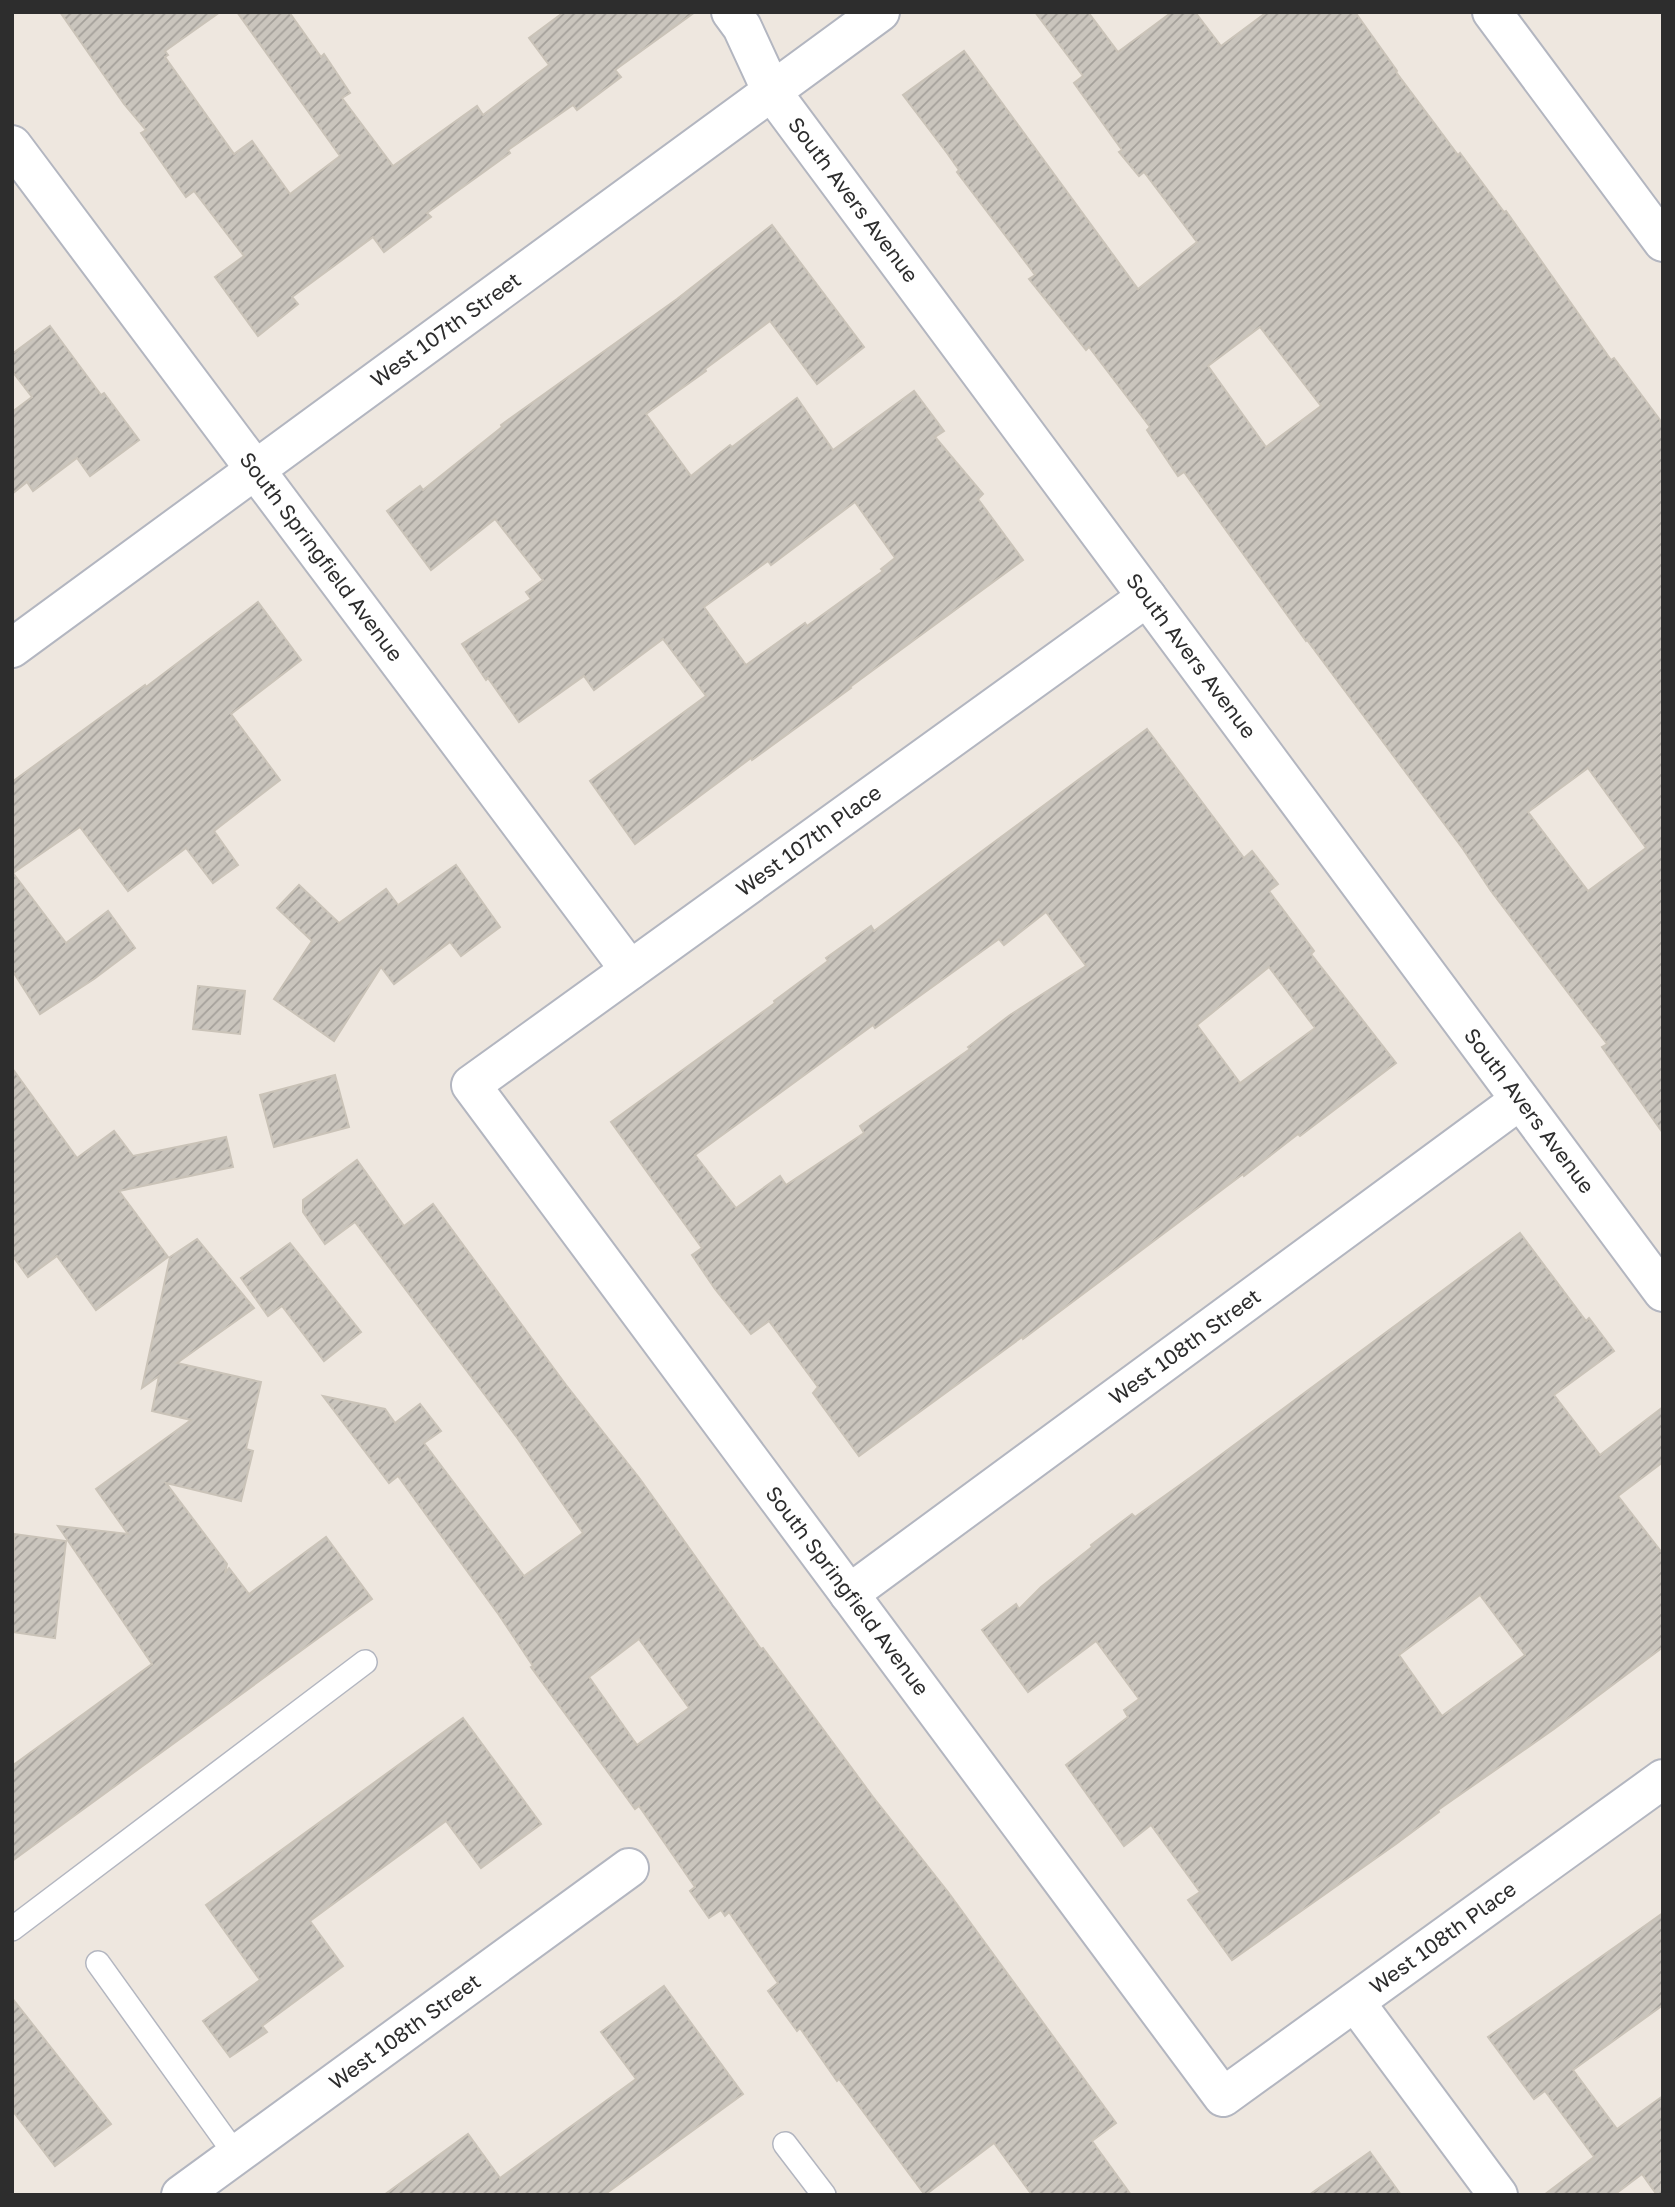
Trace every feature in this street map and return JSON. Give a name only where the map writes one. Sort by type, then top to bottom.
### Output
[{"type":"street","name":"South Avers Avenue","points":[[731,12],[772,92],[1663,1292]]},
{"type":"street","name":"West 107th Street","points":[[12,648],[880,12]]},
{"type":"street","points":[[1492,12],[1663,242]]},
{"type":"street","name":"South Springfield Avenue","points":[[12,145],[629,970]]},
{"type":"street","name":"West 107th Place","points":[[471,1085],[1147,597]]},
{"type":"street","name":"South Springfield Avenue","points":[[471,1085],[1223,2097]]},
{"type":"street","name":"West 108th Street","points":[[849,1594],[1520,1100]]},
{"type":"street","name":"West 108th Place","points":[[1223,2097],[1663,1779]]},
{"type":"street","name":"West 108th Street","points":[[181,2195],[629,1868]]},
{"type":"street","points":[[1355,2002],[1498,2195]]},
{"type":"lane","points":[[12,1929],[365,1662]]},
{"type":"lane","points":[[98,1963],[236,2155]]},
{"type":"lane","points":[[785,2144],[824,2195]]},
{"type":"building","points":[[60,12],[220,12],[165,51],[168,55],[165,57],[234,154],[252,141],[290,194],[340,156],[237,12],[289,12],[321,57],[324,54],[350,93],[342,98],[393,166],[477,106],[483,115],[549,65],[529,38],[564,12],[695,12],[615,70],[621,77],[577,110],[573,105],[508,150],[510,153],[427,213],[431,217],[384,252],[373,237],[292,297],[298,304],[258,336],[215,277],[244,256],[194,191],[186,197],[141,133],[146,130],[124,104]]},
{"type":"building","points":[[1035,12],[1088,12],[1118,52],[1172,12],[1195,12],[1221,46],[1267,12],[1355,12],[1458,155],[1460,153],[1504,212],[1506,211],[1611,360],[1614,358],[1663,424],[1663,1133],[1602,1047],[1607,1044],[1306,641],[1184,472],[1178,476],[1147,430],[1150,427],[1089,347],[1086,350],[1029,279],[1035,275],[903,95],[964,51],[1138,289],[1197,242],[1144,172],[1139,176],[1119,152],[1122,150],[1074,83],[1083,76]],"holes":[[[1260,327],[1321,406],[1266,447],[1208,366]],[[1588,768],[1646,848],[1588,891],[1528,812]]]},
{"type":"building","points":[[772,225],[864,347],[817,384],[770,321],[705,369],[706,371],[646,414],[691,476],[797,398],[833,450],[914,391],[944,431],[935,437],[983,494],[978,499],[1023,560],[635,844],[590,781],[706,696],[663,639],[594,690],[584,676],[519,722],[462,644],[531,599],[526,592],[543,580],[495,519],[431,570],[387,511],[420,486],[423,490],[502,427],[501,425],[677,299]],"holes":[[[855,502],[895,558],[881,569],[883,571],[807,626],[805,623],[746,665],[704,607],[768,561],[771,565]]]},
{"type":"building","points":[[50,326],[101,395],[104,393],[139,440],[90,476],[77,458],[33,491],[27,482],[12,494],[12,412],[32,397],[12,371],[12,354]]},
{"type":"building","points":[[258,602],[301,660],[231,714],[280,780],[214,831],[238,865],[213,883],[186,848],[128,891],[80,827],[13,873],[66,943],[108,911],[135,948],[40,1014],[12,970],[12,782],[145,685],[146,687]]},
{"type":"building","points":[[1147,729],[1244,858],[1252,851],[1278,884],[1269,891],[1314,951],[1311,954],[1396,1063],[1023,1339],[1022,1337],[859,1456],[813,1393],[818,1387],[769,1321],[751,1334],[715,1289],[692,1255],[702,1248],[611,1122],[775,1003],[774,1001],[828,961],[826,958],[871,926],[874,931]],"holes":[[[1046,912],[1086,966],[1010,1015],[968,1047],[970,1049],[860,1126],[864,1133],[786,1185],[780,1176],[736,1208],[695,1155],[873,1025],[875,1028],[999,939],[1004,945]],[[1269,967],[1315,1028],[1240,1083],[1197,1025]]]},
{"type":"building","points":[[456,865],[500,927],[461,956],[450,942],[394,984],[381,967],[334,1041],[274,999],[312,941],[277,908],[299,885],[339,923],[386,889],[398,905]]},
{"type":"building","points":[[198,986],[245,991],[240,1034],[193,1029]]},
{"type":"building","points":[[12,1068],[77,1158],[114,1131],[133,1156],[226,1137],[233,1167],[119,1191],[168,1257],[96,1310],[57,1256],[28,1277],[12,1255]]},
{"type":"building","points":[[335,1075],[349,1127],[274,1147],[260,1095]]},
{"type":"building","points":[[357,1160],[404,1226],[433,1204],[566,1385],[640,1479],[761,1649],[763,1648],[873,1797],[948,1892],[1116,2123],[1092,2141],[1131,2195],[1032,2195],[994,2143],[925,2195],[839,2079],[837,2081],[800,2028],[797,2031],[768,1991],[778,1983],[729,1912],[725,1916],[721,1910],[709,1918],[690,1891],[695,1887],[639,1806],[635,1809],[531,1667],[533,1666],[499,1615],[398,1476],[389,1483],[323,1396],[385,1409],[395,1423],[420,1404],[441,1431],[424,1443],[524,1576],[583,1533],[518,1439],[355,1222],[325,1244],[303,1212],[303,1200]],"holes":[[[639,1639],[689,1708],[637,1745],[589,1677]]]},
{"type":"building","points":[[1520,1233],[1586,1321],[1589,1318],[1614,1351],[1554,1395],[1600,1455],[1663,1407],[1663,1462],[1618,1496],[1663,1554],[1663,1647],[1554,1729],[1438,1810],[1439,1812],[1396,1844],[1232,1960],[1188,1900],[1200,1892],[1151,1825],[1124,1846],[1066,1765],[1128,1717],[1124,1710],[1139,1699],[1096,1641],[1028,1692],[982,1630],[1016,1604],[1019,1609],[1041,1587],[1132,1514],[1135,1517]],"holes":[[[1480,1595],[1525,1655],[1442,1716],[1399,1655]]]},
{"type":"building","points":[[197,1239],[254,1308],[177,1363],[261,1382],[246,1449],[253,1451],[241,1501],[166,1483],[227,1564],[225,1573],[229,1568],[249,1594],[326,1537],[372,1599],[12,1861],[12,1766],[152,1664],[58,1526],[128,1534],[96,1489],[191,1420],[152,1411],[159,1376],[142,1388],[170,1257]]},
{"type":"building","points":[[290,1243],[361,1332],[324,1361],[282,1306],[268,1316],[241,1278]]},
{"type":"building","points":[[14,1534],[66,1541],[55,1638],[12,1632]]},
{"type":"building","points":[[463,1718],[541,1824],[481,1868],[446,1821],[310,1921],[343,1966],[262,2026],[267,2032],[230,2057],[203,2021],[260,1980],[206,1905]]},
{"type":"building","points":[[1663,1913],[1663,2005],[1573,2070],[1617,2129],[1663,2096],[1663,2195],[1657,2195],[1642,2174],[1614,2195],[1544,2195],[1594,2157],[1545,2091],[1534,2099],[1488,2037]]},
{"type":"building","points":[[664,1986],[743,2094],[604,2195],[384,2195],[468,2134],[500,2178],[636,2079],[601,2032]]},
{"type":"building","points":[[12,1998],[111,2124],[55,2166],[12,2110]]},
{"type":"building","points":[[1370,2152],[1401,2195],[1309,2195]]}]
